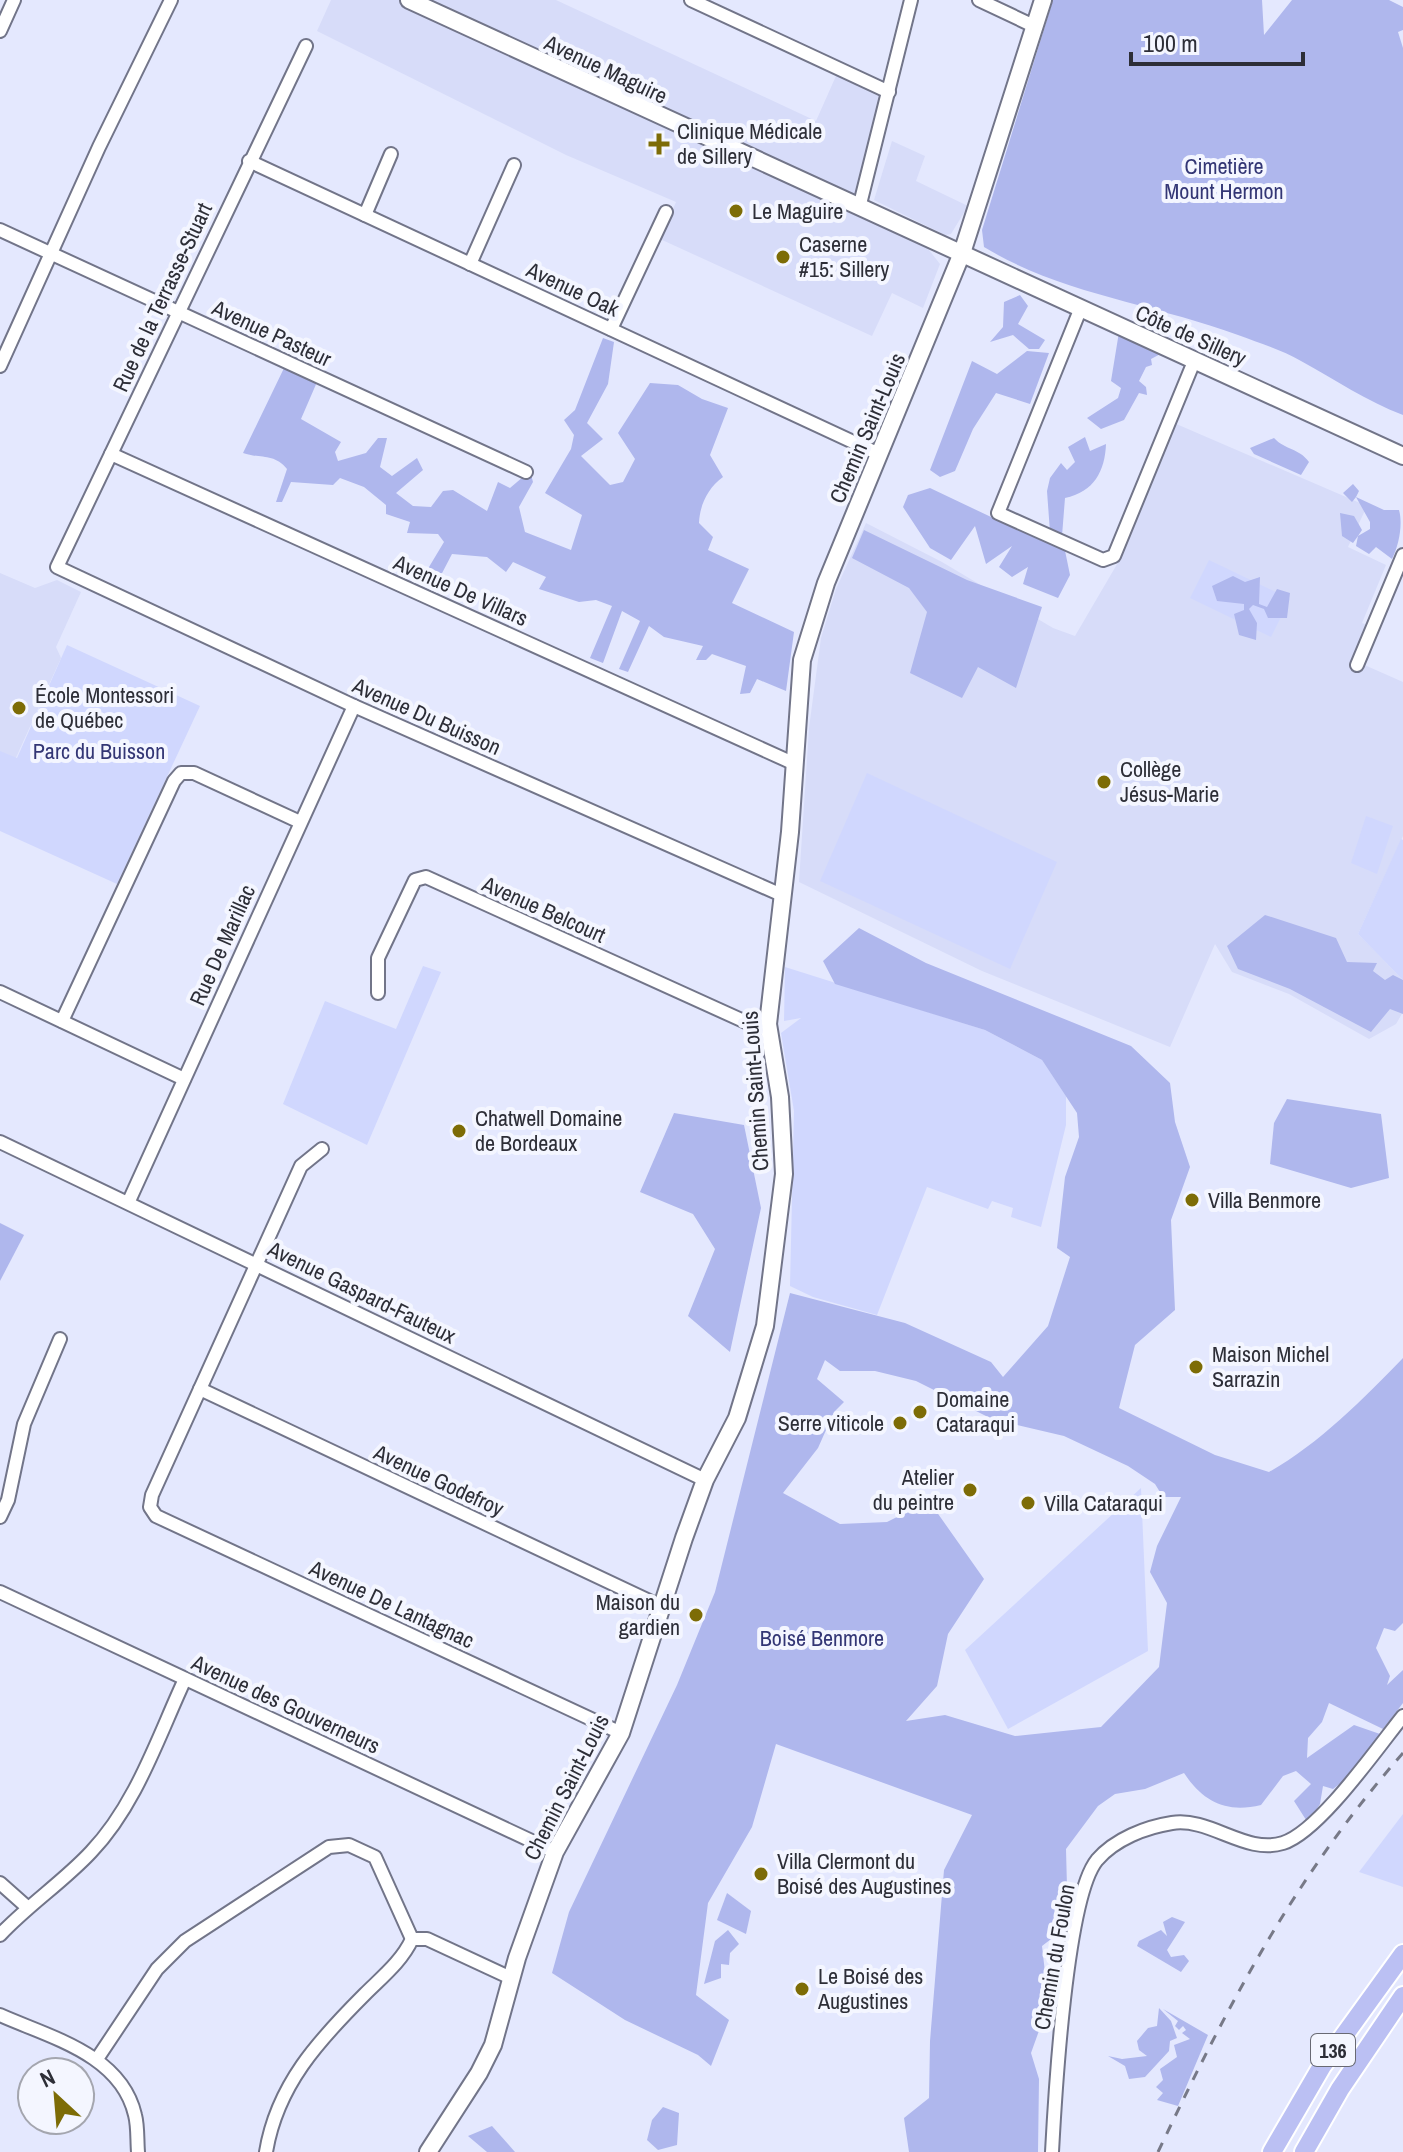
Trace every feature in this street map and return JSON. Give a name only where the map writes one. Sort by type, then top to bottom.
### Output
[{"type":"main road","name":"136","points":[[1272,2152],[1322,2066],[1403,1954]]},
{"type":"main road","name":"136","points":[[1304,2152],[1340,2089],[1403,1996]]},
{"type":"street","points":[[0,31],[14,0]]},
{"type":"street","points":[[0,366],[99,147],[171,0]]},
{"type":"street","name":"Avenue Maguire","points":[[409,0],[962,253]]},
{"type":"street","points":[[691,0],[889,92]]},
{"type":"street","points":[[859,208],[911,0]]},
{"type":"street","points":[[979,0],[1036,27]]},
{"type":"street","name":"Chemin Saint-Louis","points":[[428,2152],[479,2073],[493,2045],[511,1978],[555,1852],[621,1733],[705,1480],[741,1405],[765,1326],[784,1174],[780,1097],[768,1024],[784,896],[802,660],[810,628],[962,253],[1043,0]]},
{"type":"street","name":"Rue de la Terrasse-Stuart","points":[[57,567],[306,46]]},
{"type":"street","points":[[365,215],[391,154]]},
{"type":"street","name":"Avenue Oak","points":[[249,161],[879,454]]},
{"type":"street","points":[[470,264],[514,165]]},
{"type":"street","points":[[611,329],[666,212]]},
{"type":"street","name":"Avenue Pasteur","points":[[0,230],[526,472]]},
{"type":"street","name":"Côte de Sillery","points":[[962,253],[1080,310],[1195,359],[1403,456]]},
{"type":"street","points":[[1080,310],[998,513],[1103,560],[1114,556],[1195,359]]},
{"type":"street","name":"Avenue De Villars","points":[[111,454],[795,764]]},
{"type":"street","points":[[1357,665],[1403,555]]},
{"type":"street","name":"Avenue Du Buisson","points":[[57,567],[354,706],[784,896]]},
{"type":"street","name":"Rue De Marillac","points":[[129,1201],[354,706]]},
{"type":"street","points":[[62,1021],[174,781],[181,773],[194,773],[300,822]]},
{"type":"street","name":"Avenue Belcourt","points":[[378,993],[378,958],[415,880],[426,877],[748,1023],[768,1024]]},
{"type":"street","points":[[0,992],[184,1079]]},
{"type":"street","name":"Avenue Gaspard-Fauteux","points":[[0,1142],[129,1201],[705,1480]]},
{"type":"street","points":[[200,1389],[301,1166],[322,1149]]},
{"type":"street","points":[[0,1517],[8,1500],[24,1424],[60,1339]]},
{"type":"street","name":"Avenue De Lantagnac","points":[[200,1389],[152,1495],[150,1507],[156,1516],[621,1733]]},
{"type":"street","name":"Avenue Godefroy","points":[[200,1389],[662,1607]]},
{"type":"street","name":"Avenue des Gouverneurs","points":[[0,1592],[555,1852]]},
{"type":"street","points":[[0,1935],[27,1907],[91,1852],[124,1808],[185,1679]]},
{"type":"street","name":"Chemin du Foulon","points":[[1052,2152],[1057,2054],[1082,1892],[1097,1860],[1125,1839],[1151,1827],[1177,1822],[1209,1828],[1262,1847],[1285,1843],[1301,1833],[1342,1792],[1403,1716]]},
{"type":"street","points":[[97,2059],[157,1969],[185,1941],[329,1847],[349,1845],[375,1857],[412,1939]]},
{"type":"street","points":[[0,1883],[27,1907]]},
{"type":"street","points":[[412,1939],[427,1939],[511,1978]]},
{"type":"street","points":[[266,2152],[277,2110],[293,2075],[322,2037],[392,1968],[412,1939]]},
{"type":"street","points":[[0,2015],[97,2059],[122,2087],[135,2114],[138,2152]]},
{"type":"shaded area","points":[[331,0],[556,0],[816,121],[836,76],[889,92],[859,208],[918,236],[940,264],[923,308],[892,293],[872,336],[660,239],[676,202],[566,155],[317,31]]},
{"type":"shaded area","points":[[892,141],[925,156],[916,181],[968,206],[951,234],[945,235],[874,200]]},
{"type":"shaded area","name":"Collège Jésus-Marie","points":[[1174,423],[1367,506],[1348,547],[1386,565],[1362,623],[1374,628],[1360,663],[1403,682],[1403,836],[1358,934],[1403,980],[1403,1012],[1396,1024],[1369,1039],[1289,994],[1232,972],[1215,944],[1170,1047],[982,971],[799,882],[809,728],[821,638],[836,589],[866,523],[942,562],[1053,628],[1075,636],[1123,554]]},
{"type":"shaded area","name":"École Montessori de Québec","points":[[0,573],[35,588],[57,580],[81,592],[56,647],[61,658],[0,793]]},
{"type":"green space","name":"Cimetière Mount Hermon","points":[[1053,0],[1262,0],[1264,35],[1292,0],[1389,0],[1403,7],[1403,30],[1398,32],[1403,48],[1403,415],[1278,350],[1206,324],[1044,276],[984,247],[982,230]]},
{"type":"green space","points":[[1020,295],[1028,306],[1018,324],[1045,340],[1039,349],[1029,349],[1013,335],[990,342],[1003,327],[1004,302]]},
{"type":"green space","points":[[1148,322],[1158,334],[1179,344],[1151,359],[1152,365],[1146,367],[1139,381],[1146,387],[1147,395],[1139,393],[1124,420],[1101,429],[1087,418],[1118,398],[1121,388],[1111,381],[1119,332],[1129,337]]},
{"type":"green space","points":[[603,338],[614,342],[608,384],[587,423],[603,439],[581,456],[610,485],[623,482],[635,459],[618,433],[650,383],[678,385],[702,399],[728,408],[710,455],[723,477],[706,497],[699,523],[713,537],[708,550],[749,569],[732,603],[794,632],[786,691],[757,679],[750,693],[740,694],[746,666],[712,654],[706,660],[696,660],[703,646],[664,637],[649,626],[628,672],[619,669],[640,621],[622,611],[603,663],[590,658],[612,606],[596,600],[579,602],[539,589],[546,577],[513,562],[506,572],[487,557],[452,554],[440,577],[426,572],[444,542],[438,534],[407,533],[410,522],[386,514],[386,505],[364,487],[340,478],[333,485],[291,482],[282,502],[276,502],[287,469],[272,458],[243,453],[285,366],[317,382],[301,419],[341,442],[335,452],[338,461],[366,453],[378,438],[387,438],[380,467],[392,476],[417,458],[423,470],[396,493],[413,506],[431,507],[443,491],[453,490],[487,511],[498,482],[510,488],[530,471],[533,482],[519,507],[525,532],[571,550],[582,515],[545,493],[571,449],[574,435],[564,420],[575,410]]},
{"type":"green space","points":[[1027,351],[1049,353],[1030,404],[996,393],[973,429],[955,471],[940,477],[930,470],[972,361],[997,374]]},
{"type":"green space","points":[[1085,437],[1090,451],[1106,444],[1105,454],[1096,479],[1084,491],[1065,498],[1062,536],[1070,575],[1058,598],[1023,584],[1028,567],[1012,577],[999,567],[1012,546],[986,564],[975,526],[951,560],[930,548],[903,507],[908,495],[930,488],[1031,536],[1050,532],[1047,491],[1050,478],[1061,463],[1067,470],[1075,462],[1068,447]]},
{"type":"green space","points":[[1274,438],[1309,462],[1301,475],[1254,454],[1250,448]]},
{"type":"green space","points":[[1353,484],[1359,491],[1352,502],[1343,493]]},
{"type":"green space","points":[[1356,497],[1384,510],[1399,510],[1400,534],[1392,559],[1376,547],[1369,554],[1356,546],[1358,536],[1370,529],[1370,522]]},
{"type":"green space","points":[[1340,513],[1354,516],[1362,530],[1353,543],[1342,536]]},
{"type":"green space","points":[[864,530],[967,580],[1042,607],[1016,688],[978,667],[962,698],[910,673],[927,612],[909,588],[852,558]]},
{"type":"green space","points":[[1209,560],[1290,599],[1271,637],[1190,598]]},
{"type":"green space","points":[[1233,576],[1245,582],[1260,577],[1259,604],[1267,607],[1277,589],[1290,593],[1287,618],[1268,618],[1264,609],[1253,605],[1249,609],[1257,623],[1256,640],[1239,635],[1234,614],[1244,610],[1244,604],[1217,601],[1212,586]]},
{"type":"green space","name":"Parc du Buisson","points":[[67,645],[200,706],[117,884],[0,831],[0,751],[17,758]]},
{"type":"green space","points":[[867,773],[1057,862],[1010,969],[820,881]]},
{"type":"green space","points":[[1366,816],[1393,826],[1377,874],[1351,863]]},
{"type":"green space","points":[[1403,840],[1403,980],[1358,934]]},
{"type":"green space","points":[[1265,915],[1336,938],[1347,962],[1377,963],[1373,971],[1385,980],[1393,975],[1403,980],[1403,1014],[1390,1009],[1371,1032],[1290,989],[1238,969],[1227,946]]},
{"type":"green space","name":"Boisé Benmore","points":[[859,928],[926,963],[1131,1046],[1170,1083],[1175,1122],[1190,1167],[1171,1220],[1175,1310],[1135,1345],[1119,1408],[1215,1455],[1269,1472],[1323,1434],[1403,1358],[1403,1623],[1395,1631],[1384,1628],[1376,1648],[1390,1676],[1387,1685],[1403,1670],[1403,1703],[1383,1729],[1329,1703],[1322,1722],[1308,1738],[1307,1758],[1354,1725],[1380,1734],[1351,1775],[1333,1789],[1323,1786],[1320,1804],[1308,1823],[1294,1801],[1311,1784],[1296,1771],[1283,1776],[1261,1805],[1237,1808],[1217,1803],[1200,1792],[1184,1773],[1145,1789],[1115,1794],[1098,1806],[1066,1849],[1068,1926],[1042,1946],[1047,1990],[1045,2014],[1031,2053],[1039,2079],[1038,2152],[909,2152],[904,2118],[929,2098],[930,2041],[944,1870],[972,1815],[776,1744],[752,1827],[708,1903],[696,1995],[729,2020],[711,2066],[698,2055],[625,2020],[552,1973],[569,1912],[677,1685],[715,1592],[790,1293],[905,1323],[991,1362],[1003,1377],[1048,1326],[1070,1257],[1057,1248],[1065,1177],[1079,1137],[1077,1113],[1042,1060],[985,1030],[835,984],[823,961]],"holes":[[[825,1360],[840,1371],[875,1371],[916,1381],[992,1419],[1064,1436],[1128,1466],[1155,1484],[1163,1497],[1181,1497],[1157,1546],[1150,1572],[1167,1603],[1159,1667],[1101,1727],[1015,1736],[945,1715],[906,1721],[937,1686],[948,1634],[984,1579],[929,1501],[887,1522],[840,1524],[783,1493],[818,1448],[834,1412],[844,1402],[817,1379]]]},
{"type":"green space","points":[[423,966],[441,972],[367,1145],[283,1104],[325,1001],[396,1029]]},
{"type":"green space","points":[[785,967],[985,1030],[1042,1060],[1066,1096],[1066,1125],[1041,1227],[1011,1217],[1013,1208],[992,1201],[988,1209],[927,1187],[877,1315],[813,1297],[790,1286],[794,1111],[781,1033],[801,1018],[784,1021]]},
{"type":"green space","points":[[1287,1099],[1381,1114],[1389,1178],[1351,1188],[1270,1164],[1274,1123]]},
{"type":"green space","points":[[674,1113],[744,1125],[761,1208],[730,1352],[688,1316],[715,1249],[693,1214],[640,1192]]},
{"type":"green space","points":[[0,1223],[24,1235],[0,1281]]},
{"type":"green space","points":[[1141,1488],[1148,1651],[1008,1729],[965,1650]]},
{"type":"green space","points":[[1403,1814],[1403,1887],[1359,1872]]},
{"type":"green space","points":[[727,1893],[751,1911],[746,1934],[717,1920]]},
{"type":"green space","points":[[1172,1917],[1185,1922],[1167,1950],[1171,1957],[1184,1955],[1189,1961],[1181,1972],[1137,1946],[1139,1941],[1161,1930],[1167,1936],[1163,1922]]},
{"type":"green space","points":[[728,1930],[739,1944],[730,1953],[729,1965],[721,1964],[721,1978],[704,1984],[715,1941]]},
{"type":"green space","points":[[1159,2008],[1171,2021],[1177,2038],[1170,2041],[1169,2051],[1145,2077],[1129,2079],[1125,2066],[1108,2056],[1122,2059],[1147,2056],[1139,2050],[1137,2041],[1148,2028],[1157,2026]]},
{"type":"green space","points":[[1163,2009],[1208,2035],[1178,2106],[1157,2100],[1163,2093],[1156,2087],[1163,2080],[1160,2069],[1177,2057],[1174,2045],[1190,2039],[1182,2033],[1186,2030],[1183,2026],[1179,2030],[1175,2026],[1178,2021]]},
{"type":"green space","points":[[663,2107],[679,2113],[677,2145],[658,2150],[647,2140],[652,2120]]},
{"type":"green space","points":[[492,2126],[515,2152],[487,2152],[468,2136]]},
{"type":"railway","points":[[1158,2152],[1210,2045],[1296,1895],[1364,1800],[1403,1753]]},
{"type":"place","name":"Clinique Médicale de Sillery","points":[[659,144]]},
{"type":"place","name":"Le Maguire","points":[[736,211]]},
{"type":"place","name":"Caserne #15: Sillery","points":[[783,257]]},
{"type":"place","name":"École Montessori de Québec","points":[[19,708]]},
{"type":"place","name":"Collège Jésus-Marie","points":[[1104,782]]},
{"type":"place","name":"Chatwell Domaine de Bordeaux","points":[[459,1131]]},
{"type":"place","name":"Villa Benmore","points":[[1192,1200]]},
{"type":"place","name":"Maison Michel Sarrazin","points":[[1196,1367]]},
{"type":"place","name":"Domaine Cataraqui","points":[[920,1412]]},
{"type":"place","name":"Serre viticole","points":[[900,1423]]},
{"type":"place","name":"Atelier du peintre","points":[[970,1490]]},
{"type":"place","name":"Villa Cataraqui","points":[[1028,1503]]},
{"type":"place","name":"Maison du gardien","points":[[696,1615]]},
{"type":"place","name":"Villa Clermont du Boisé des Augustines","points":[[761,1874]]},
{"type":"place","name":"Le Boisé des Augustines","points":[[802,1989]]}]
